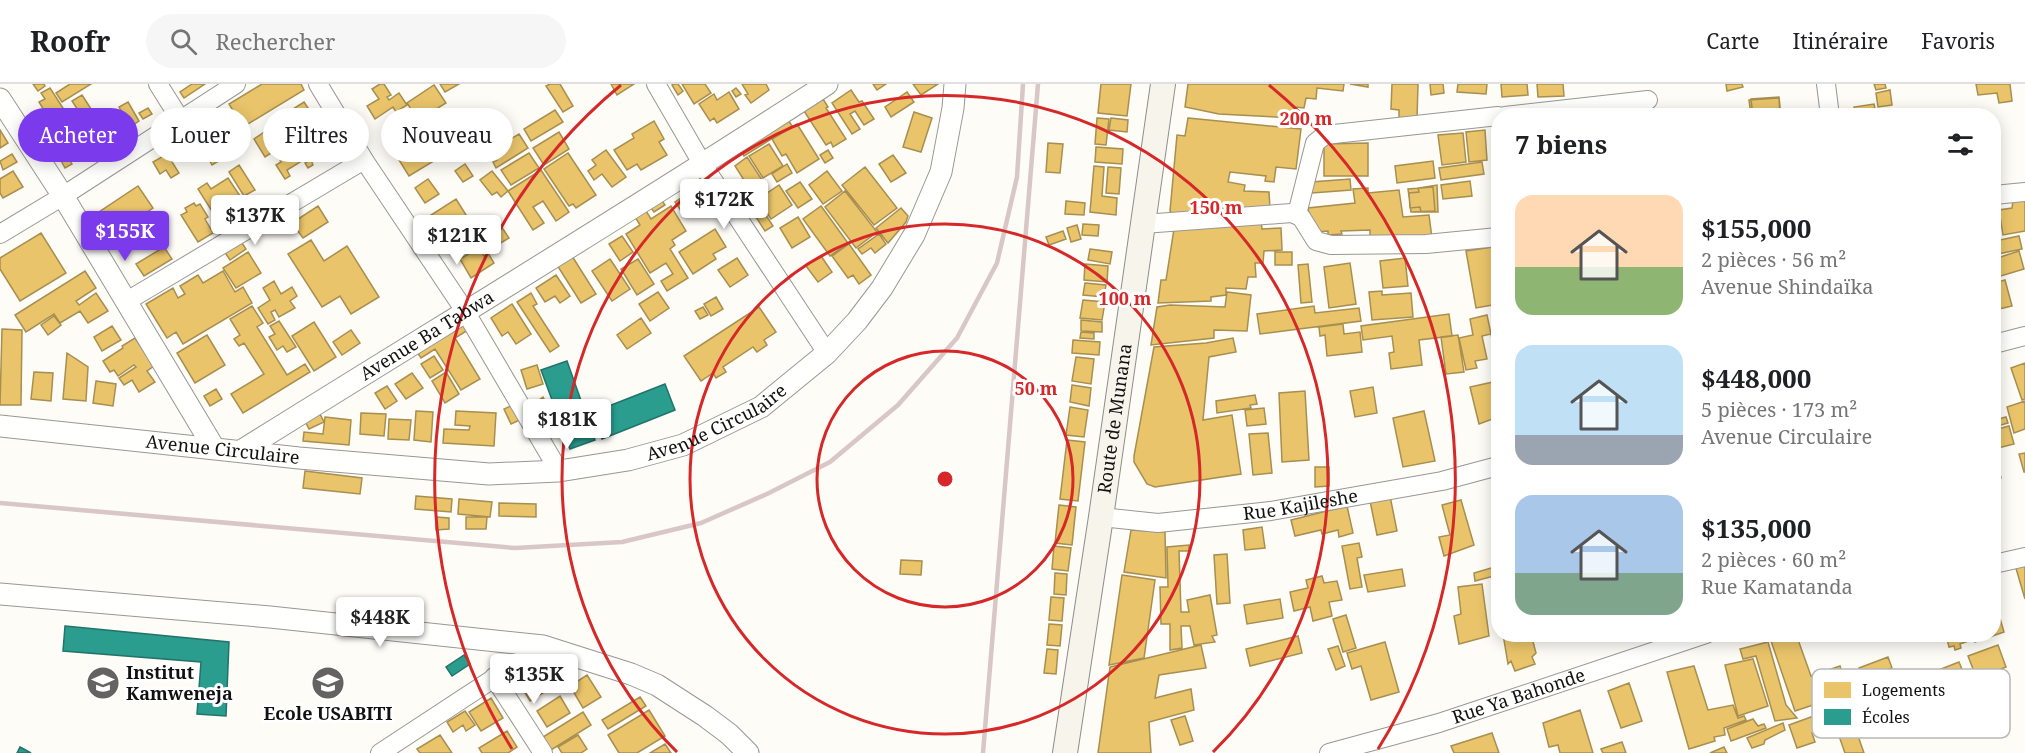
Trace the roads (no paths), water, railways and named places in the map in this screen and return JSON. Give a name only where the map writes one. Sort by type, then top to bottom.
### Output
[{"type":"main road","name":"Route de Munana","points":[[1065,753],[1163,84]]},
{"type":"street","points":[[158,84],[173,108]]},
{"type":"street","points":[[198,108],[236,84]]},
{"type":"street","points":[[318,84],[333,108]]},
{"type":"street","points":[[656,84],[703,165],[827,353]]},
{"type":"street","name":"Avenue Ba Tabwa","points":[[241,451],[465,310],[703,165],[827,84]]},
{"type":"street","name":"Avenue Circulaire","points":[[0,426],[214,447],[299,458],[489,474],[560,471],[628,460],[683,445],[760,407],[827,353],[882,288],[914,235],[941,172],[956,84]]},
{"type":"street","points":[[1826,84],[1829,108]]},
{"type":"street","points":[[0,99],[63,196],[214,447]]},
{"type":"street","points":[[1576,108],[1648,100]]},
{"type":"street","points":[[1297,214],[1314,143],[1325,135],[1491,117]]},
{"type":"street","points":[[0,234],[150,139]]},
{"type":"street","points":[[127,301],[361,162]]},
{"type":"street","points":[[365,162],[465,310],[560,471]]},
{"type":"street","points":[[2001,194],[2025,192]]},
{"type":"street","points":[[1143,224],[1285,212],[1297,214],[1316,241],[1331,245],[1426,244],[1491,238]]},
{"type":"street","points":[[2001,342],[2025,336]]},
{"type":"street","name":"Rue Kajileshe","points":[[1101,517],[1158,523],[1271,511],[1442,481],[1491,468]]},
{"type":"street","points":[[2001,562],[2025,557]]},
{"type":"street","points":[[0,594],[270,616],[543,646],[631,674],[657,685],[705,716],[729,734],[748,753]]},
{"type":"street","name":"Rue Ya Bahonde","points":[[1329,753],[1439,723],[1682,642]]},
{"type":"street","points":[[380,753],[403,747],[494,677],[543,646]]},
{"type":"street","points":[[494,677],[543,753]]},
{"type":"railway","points":[[0,503],[515,548],[622,542],[701,523],[767,494],[830,462],[898,405],[957,338],[997,263],[1017,177],[1023,84]]},
{"type":"railway","points":[[983,753],[1038,84]]},
{"type":"place","name":"Institut Kamweneja","points":[[103,683]]},
{"type":"place","name":"Ecole USABITI","points":[[328,683]]}]
